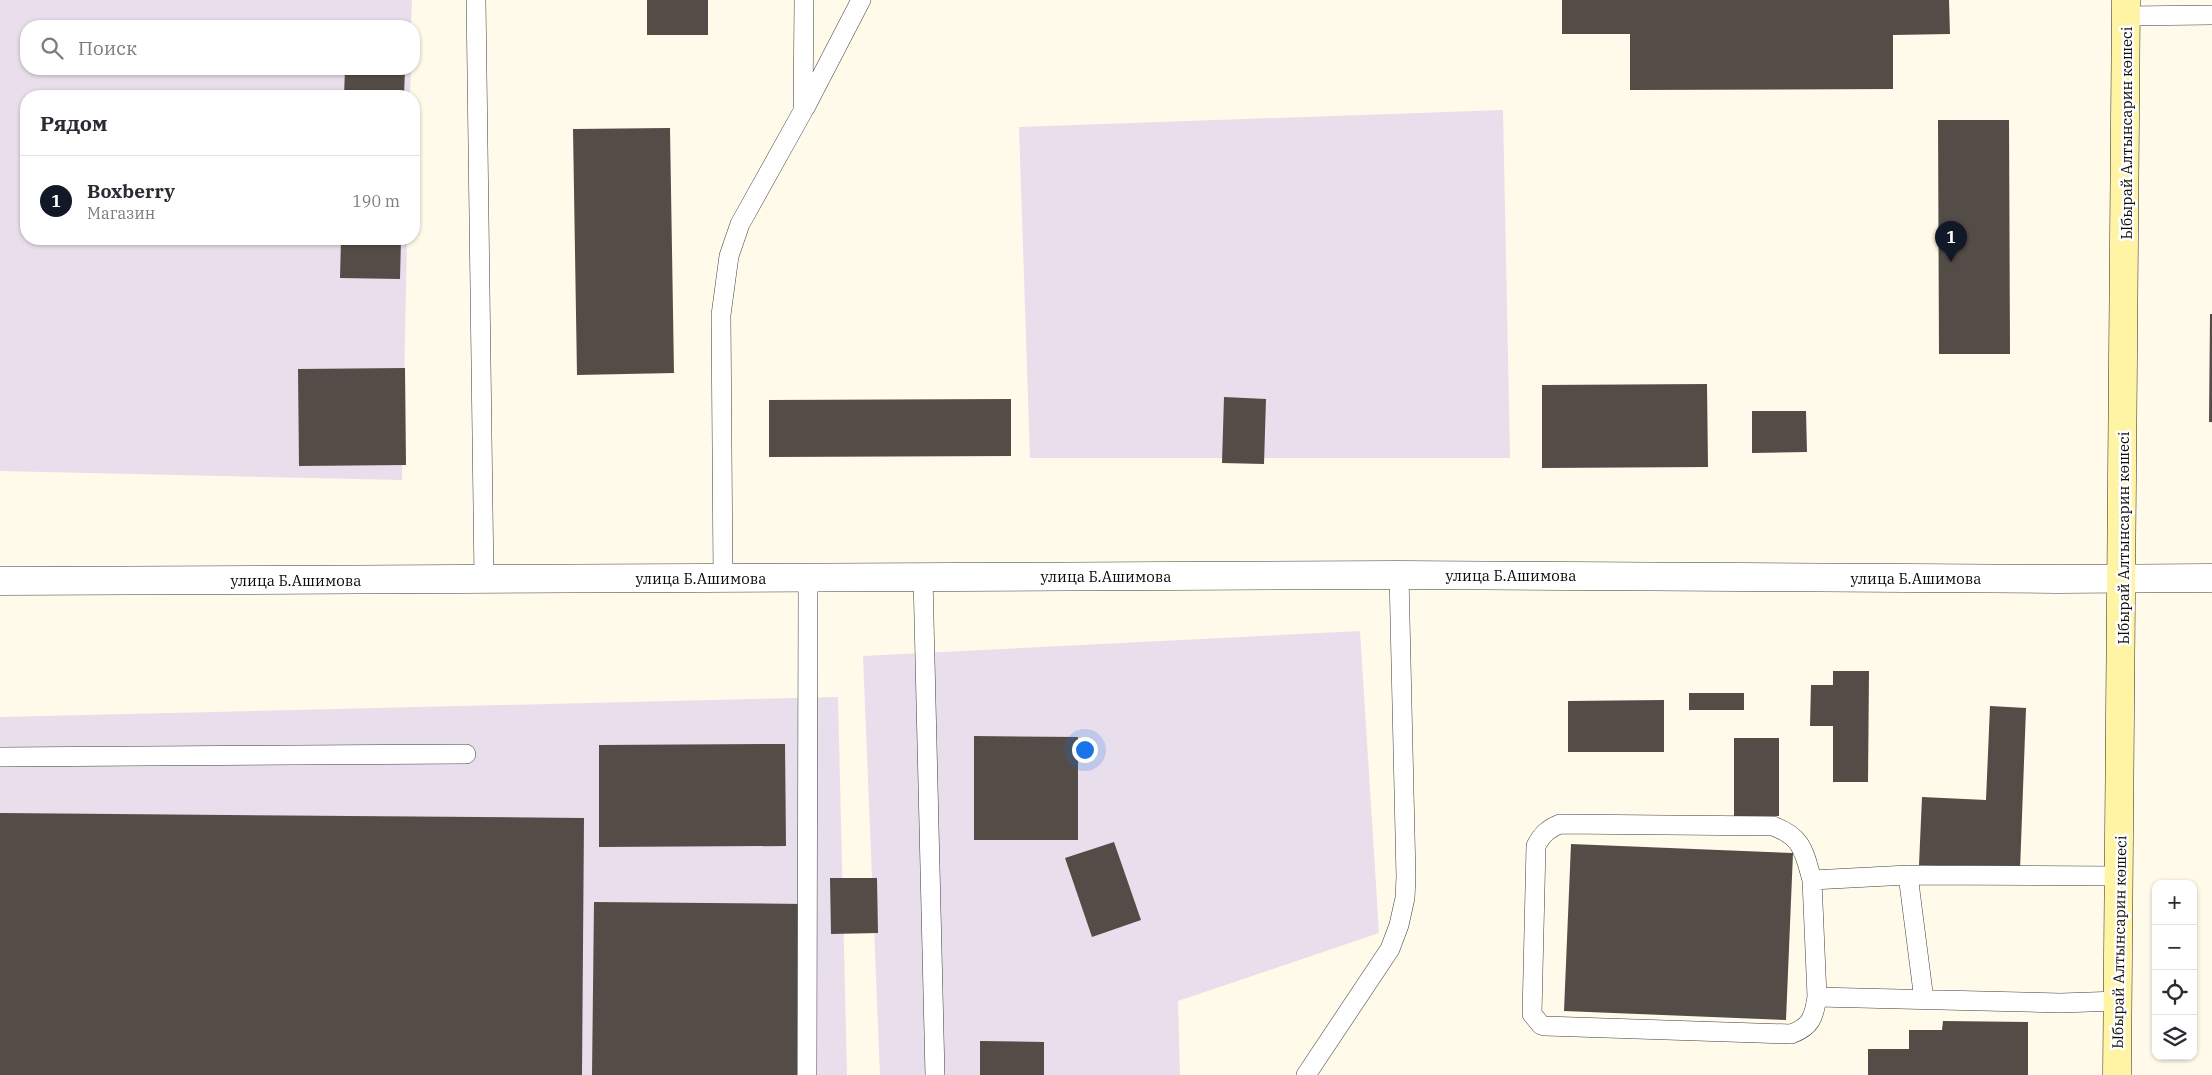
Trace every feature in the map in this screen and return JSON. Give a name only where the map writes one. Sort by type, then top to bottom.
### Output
[{"type":"main road","name":"Ыбырай Алтынсарин көшесі","points":[[2117,1075],[2126,8]]},
{"type":"street","name":"улица Б.Ашимова","points":[[0,581],[1399,575],[2047,579],[2212,578]]},
{"type":"lane","points":[[476,0],[484,579]]},
{"type":"lane","points":[[803,110],[804,0]]},
{"type":"lane","points":[[723,578],[721,315],[729,256],[740,224],[861,0]]},
{"type":"lane","points":[[2126,8],[2212,15]]},
{"type":"lane","points":[[1306,1075],[1390,949],[1399,925],[1406,877],[1399,575]]},
{"type":"lane","points":[[923,577],[935,1075]]},
{"type":"lane","points":[[807,1075],[808,578]]},
{"type":"lane","points":[[0,757],[466,754]]},
{"type":"lane","points":[[1560,824],[1773,826],[1787,831],[1798,840],[1804,851],[1812,880],[1817,997],[1810,1022],[1802,1030],[1791,1034],[1545,1026],[1541,1025],[1532,1014],[1536,846],[1541,836],[1550,828],[1560,824]]},
{"type":"lane","points":[[1812,880],[1908,875],[2119,876]]},
{"type":"lane","points":[[1908,875],[1924,1000]]},
{"type":"lane","points":[[1817,997],[2061,1003],[2118,1001]]},
{"type":"shaded area","points":[[0,0],[412,0],[411,20],[20,20],[20,75],[411,75],[410,90],[20,90],[20,245],[407,245],[402,480],[0,471]]},
{"type":"shaded area","points":[[1503,110],[1510,458],[1030,458],[1019,127]]},
{"type":"shaded area","points":[[1360,631],[1379,933],[1178,1001],[1180,1075],[880,1075],[863,656]]},
{"type":"shaded area","points":[[838,697],[847,1075],[0,1075],[0,717]]},
{"type":"building","points":[[647,0],[708,0],[708,35],[647,35]]},
{"type":"building","points":[[1562,0],[1949,0],[1950,34],[1893,35],[1893,89],[1630,90],[1630,34],[1562,34]]},
{"type":"building","points":[[345,75],[405,75],[404,90],[344,90]]},
{"type":"building","points":[[1938,120],[2009,120],[2010,354],[1939,354]]},
{"type":"building","points":[[670,128],[674,373],[577,375],[573,129]]},
{"type":"building","points":[[341,245],[401,245],[400,279],[340,278]]},
{"type":"building","points":[[2210,314],[2212,314],[2212,422],[2209,422]]},
{"type":"building","points":[[405,368],[406,465],[299,466],[298,369]]},
{"type":"building","points":[[1707,384],[1708,467],[1542,468],[1542,385]]},
{"type":"building","points":[[1224,397],[1266,399],[1264,464],[1222,463]]},
{"type":"building","points":[[1011,399],[1011,456],[769,457],[769,400]]},
{"type":"building","points":[[1752,411],[1806,411],[1807,452],[1752,453]]},
{"type":"building","points":[[1833,671],[1869,671],[1868,782],[1833,782],[1833,726],[1810,726],[1811,685],[1833,685]]},
{"type":"building","points":[[1689,693],[1744,693],[1744,710],[1689,710]]},
{"type":"building","points":[[1664,700],[1664,752],[1568,752],[1568,701]]},
{"type":"building","points":[[1990,706],[2026,708],[2020,870],[1919,865],[1922,797],[1986,800]]},
{"type":"building","points":[[974,736],[1078,737],[1078,840],[974,840]]},
{"type":"building","points":[[1734,738],[1779,738],[1779,816],[1734,816]]},
{"type":"building","points":[[785,744],[786,846],[599,847],[599,745]]},
{"type":"building","points":[[0,813],[584,818],[582,1075],[0,1075]]},
{"type":"building","points":[[1114,842],[1141,920],[1092,937],[1065,858]]},
{"type":"building","points":[[1571,844],[1793,853],[1786,1020],[1564,1011]]},
{"type":"building","points":[[830,878],[877,878],[878,933],[831,934]]},
{"type":"building","points":[[594,902],[804,904],[802,1075],[592,1075]]},
{"type":"building","points":[[1943,1021],[2028,1022],[2028,1075],[1868,1075],[1868,1049],[1909,1049],[1909,1030],[1942,1030]]},
{"type":"building","points":[[980,1041],[1044,1042],[1044,1075],[980,1075]]},
{"type":"place","name":"Boxberry","points":[[1951,262]]}]
